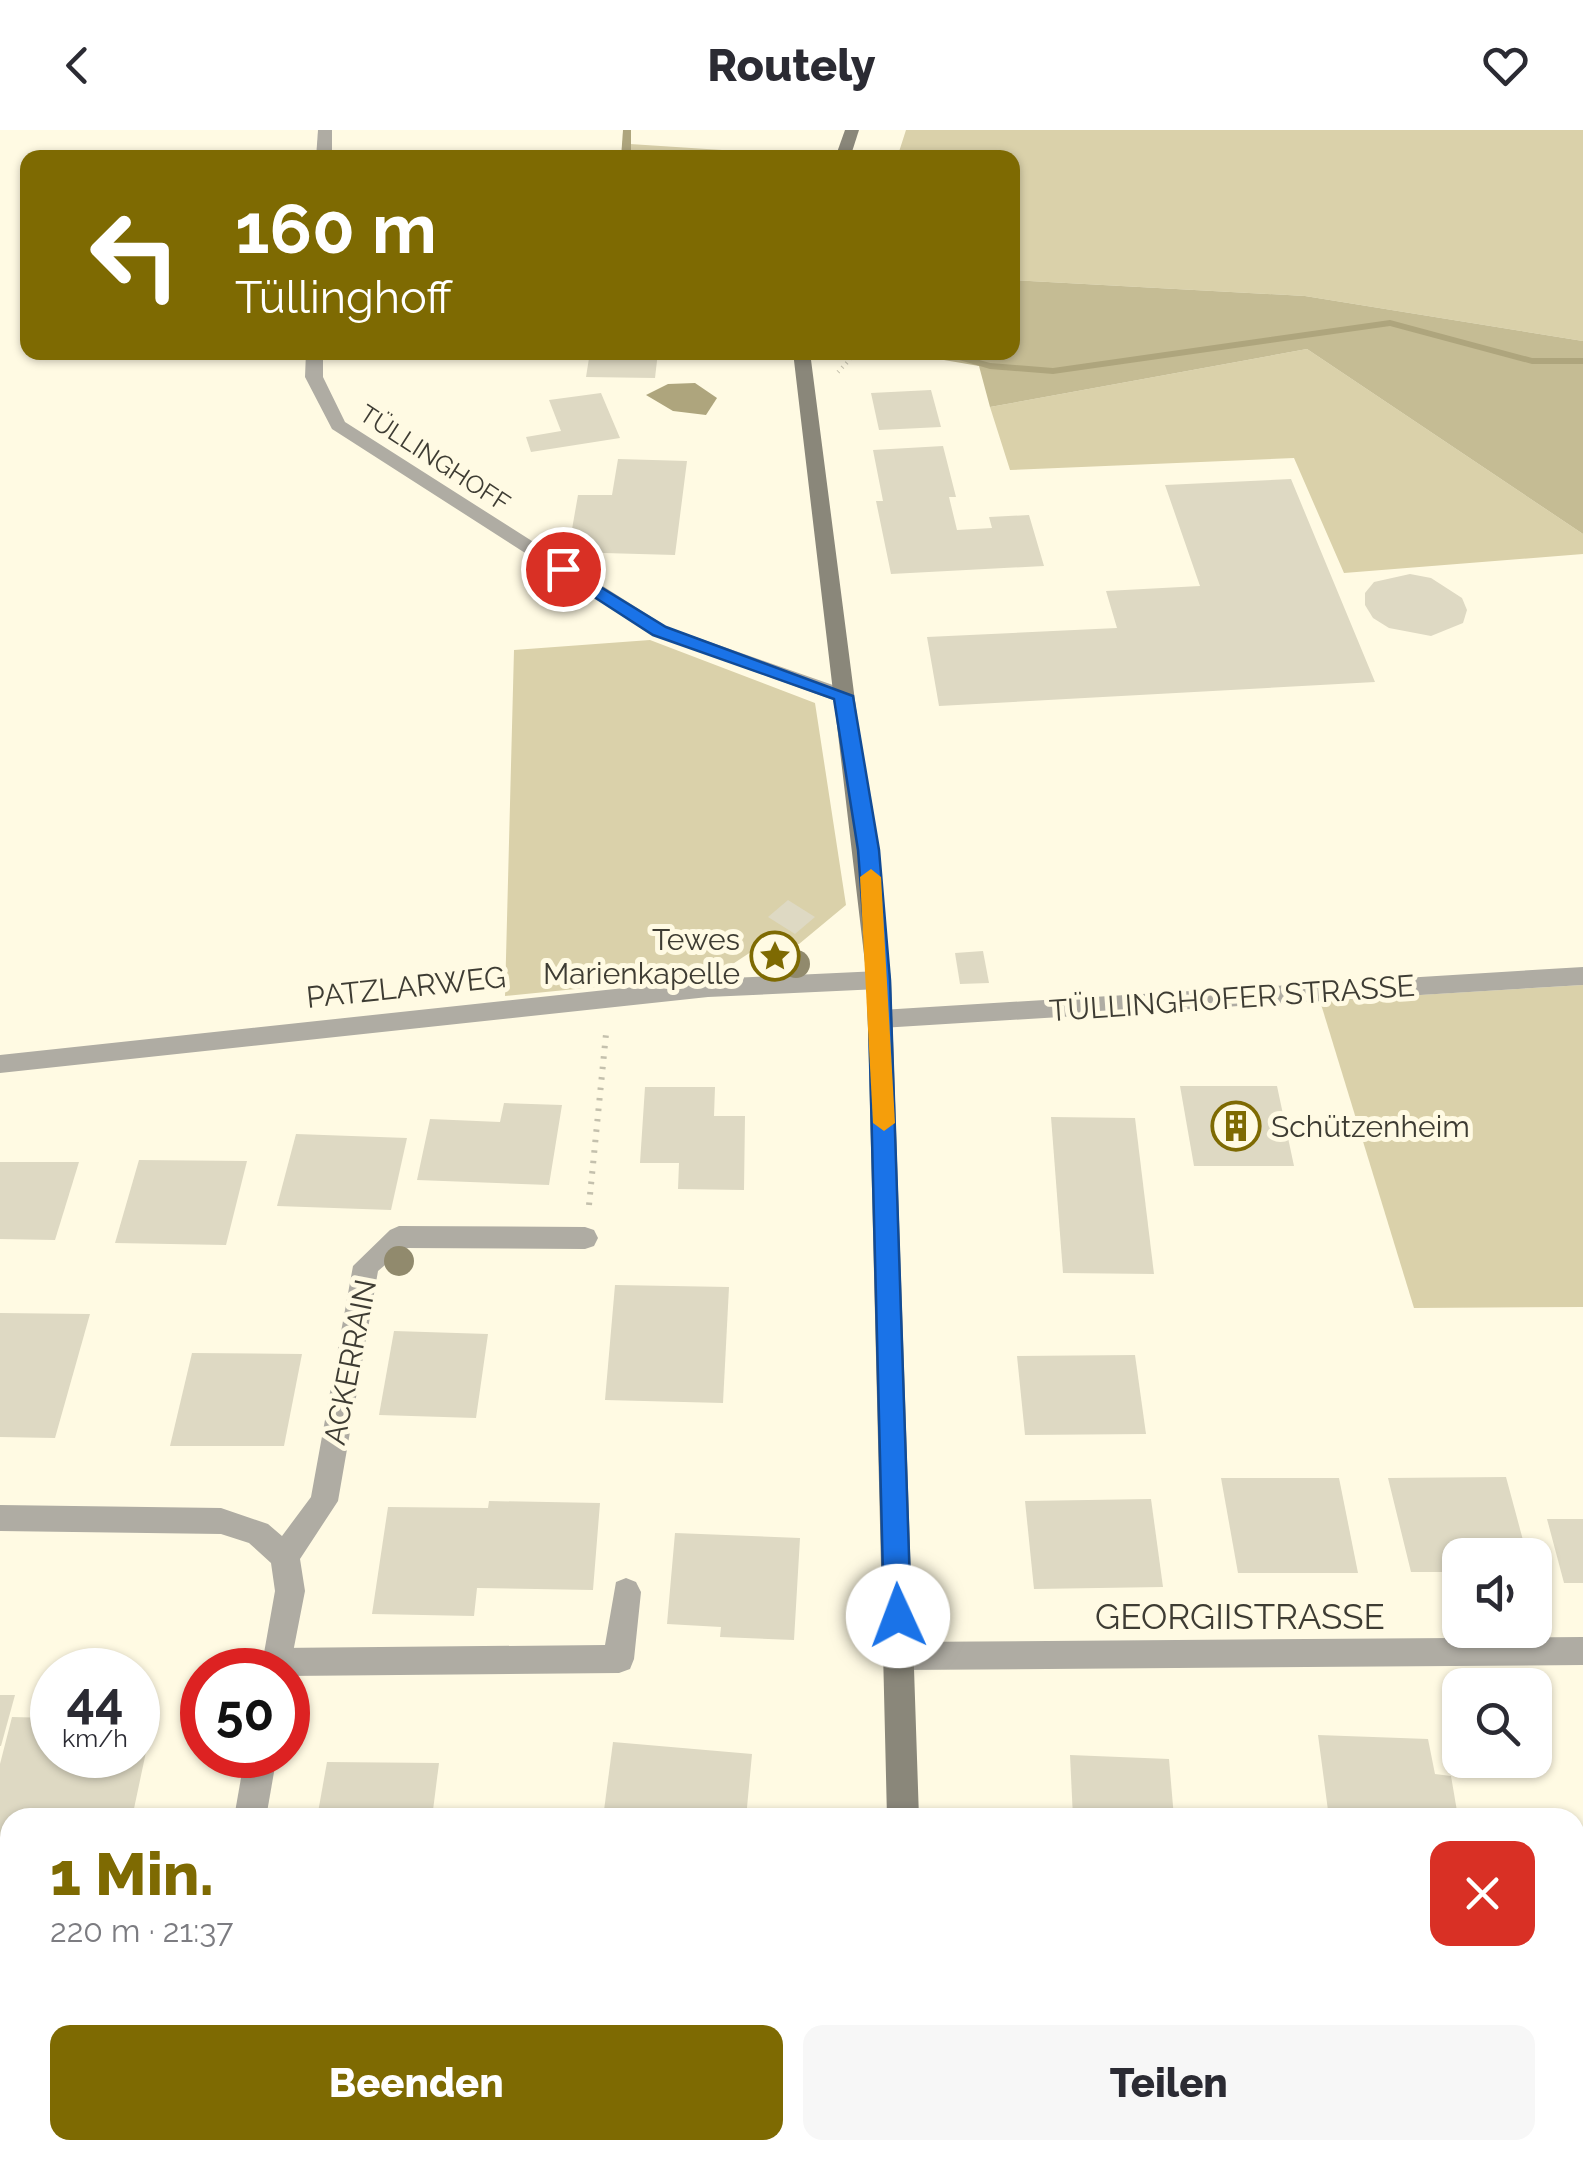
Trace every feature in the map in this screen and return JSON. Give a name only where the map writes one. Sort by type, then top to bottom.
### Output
[{"type":"main road","points":[[802,360],[843,696],[868,850],[879,980],[904,1808]]},
{"type":"street","name":"TÜLLINGHOFF","points":[[315,360],[314,377],[338,425],[660,631],[843,696]]},
{"type":"street","name":"TÜLLINGHOFER STRASSE","points":[[881,1019],[1583,976]]},
{"type":"street","name":"PATZLARWEG","points":[[0,1064],[610,998],[810,980],[879,980]]},
{"type":"street","name":"ACKERRAIN","points":[[285,1556],[324,1501],[366,1266],[398,1237],[586,1238]]},
{"type":"street","points":[[0,1518],[221,1521],[258,1533],[285,1556],[290,1591],[279,1648]]},
{"type":"street","points":[[310,1665],[619,1659],[626,1592]]},
{"type":"street","name":"GEORGIISTRASSE","points":[[898,1656],[1583,1651]]},
{"type":"street","points":[[252,1808],[256,1778]]},
{"type":"path","points":[[586,1238],[610,998]]},
{"type":"shaded area","points":[[906,130],[1583,130],[1583,341],[1305,296],[1020,280],[1020,150],[900,150]]},
{"type":"shaded area","points":[[630,144],[723,150],[629,150]]},
{"type":"shaded area","points":[[1020,280],[1305,296],[1583,341],[1583,534],[1307,349],[990,407],[979,366],[944,360],[1020,360]]},
{"type":"shaded area","points":[[1307,349],[1583,534],[1583,554],[1344,573],[1294,458],[1010,470],[990,407]]},
{"type":"shaded area","points":[[695,383],[717,398],[706,415],[673,411],[646,395],[668,384]]},
{"type":"shaded area","points":[[650,640],[815,703],[846,905],[799,944],[757,948],[716,975],[505,996],[514,650]]},
{"type":"shaded area","points":[[1583,985],[1583,1307],[1414,1308],[1320,1001]]},
{"type":"building","points":[[589,360],[657,360],[655,378],[586,377]]},
{"type":"building","points":[[931,390],[941,427],[879,430],[871,393]]},
{"type":"building","points":[[601,393],[620,438],[531,452],[526,437],[561,431],[549,400]]},
{"type":"building","points":[[943,446],[956,497],[949,497],[957,530],[992,528],[989,517],[1029,515],[1044,566],[891,574],[876,501],[883,501],[873,450]]},
{"type":"building","points":[[618,459],[687,461],[675,555],[568,552],[578,495],[612,495]]},
{"type":"building","points":[[1291,479],[1375,682],[939,706],[927,637],[1117,628],[1106,591],[1200,586],[1165,485]]},
{"type":"building","points":[[1410,574],[1431,578],[1462,598],[1467,610],[1463,623],[1431,636],[1389,628],[1373,618],[1365,605],[1365,593],[1374,582]]},
{"type":"building","points":[[788,900],[815,917],[795,934],[768,917]]},
{"type":"building","points":[[983,951],[989,983],[960,984],[955,953]]},
{"type":"building","name":"Schützenheim","points":[[1180,1086],[1277,1086],[1294,1166],[1194,1166]]},
{"type":"building","points":[[645,1087],[715,1087],[714,1116],[745,1116],[744,1190],[678,1189],[679,1163],[640,1163]]},
{"type":"building","points":[[504,1103],[562,1105],[549,1185],[417,1180],[430,1119],[500,1122]]},
{"type":"building","points":[[1051,1117],[1135,1118],[1154,1274],[1063,1273]]},
{"type":"building","points":[[296,1134],[407,1138],[391,1210],[277,1206]]},
{"type":"building","points":[[139,1160],[247,1161],[226,1245],[115,1243]]},
{"type":"building","points":[[0,1162],[79,1162],[55,1240],[0,1239]]},
{"type":"building","points":[[615,1285],[729,1287],[723,1403],[605,1400]]},
{"type":"building","points":[[0,1313],[90,1314],[55,1438],[0,1437]]},
{"type":"building","points":[[394,1331],[488,1334],[476,1418],[379,1415]]},
{"type":"building","points":[[192,1353],[302,1354],[284,1446],[170,1446]]},
{"type":"building","points":[[1135,1355],[1146,1434],[1025,1435],[1017,1356]]},
{"type":"building","points":[[1506,1477],[1522,1538],[1442,1538],[1442,1572],[1411,1572],[1388,1478]]},
{"type":"building","points":[[1221,1478],[1339,1478],[1358,1573],[1238,1573]]},
{"type":"building","points":[[1151,1499],[1163,1587],[1034,1589],[1025,1501]]},
{"type":"building","points":[[489,1501],[600,1503],[593,1590],[477,1588],[474,1616],[372,1614],[388,1507],[488,1508]]},
{"type":"building","points":[[1547,1519],[1583,1519],[1583,1583],[1564,1583]]},
{"type":"building","points":[[675,1533],[800,1538],[794,1640],[720,1637],[721,1627],[667,1624]]},
{"type":"building","points":[[0,1695],[15,1695],[1,1746],[0,1746]]},
{"type":"building","points":[[12,1717],[30,1717],[30,1778],[140,1778],[134,1808],[0,1808],[0,1764]]},
{"type":"building","points":[[1318,1735],[1428,1739],[1435,1774],[1451,1778],[1456,1808],[1328,1808]]},
{"type":"building","points":[[613,1742],[752,1754],[747,1808],[604,1808]]},
{"type":"building","points":[[1070,1755],[1169,1759],[1173,1808],[1073,1808]]},
{"type":"building","points":[[327,1762],[439,1763],[433,1808],[319,1808]]},
{"type":"waterway","points":[[626,150],[627,130]]},
{"type":"waterway","points":[[967,360],[990,366],[1053,371],[1390,323],[1532,361],[1583,361]]},
{"type":"slow traffic","points":[[871,877],[884,1123]]},
{"type":"place","name":"Tewes Marienkapelle","points":[[775,956]]},
{"type":"place","name":"Schützenheim","points":[[1236,1126]]},
{"type":"route","points":[[563,569],[660,631],[843,696],[868,850],[879,980],[898,1616]]}]
